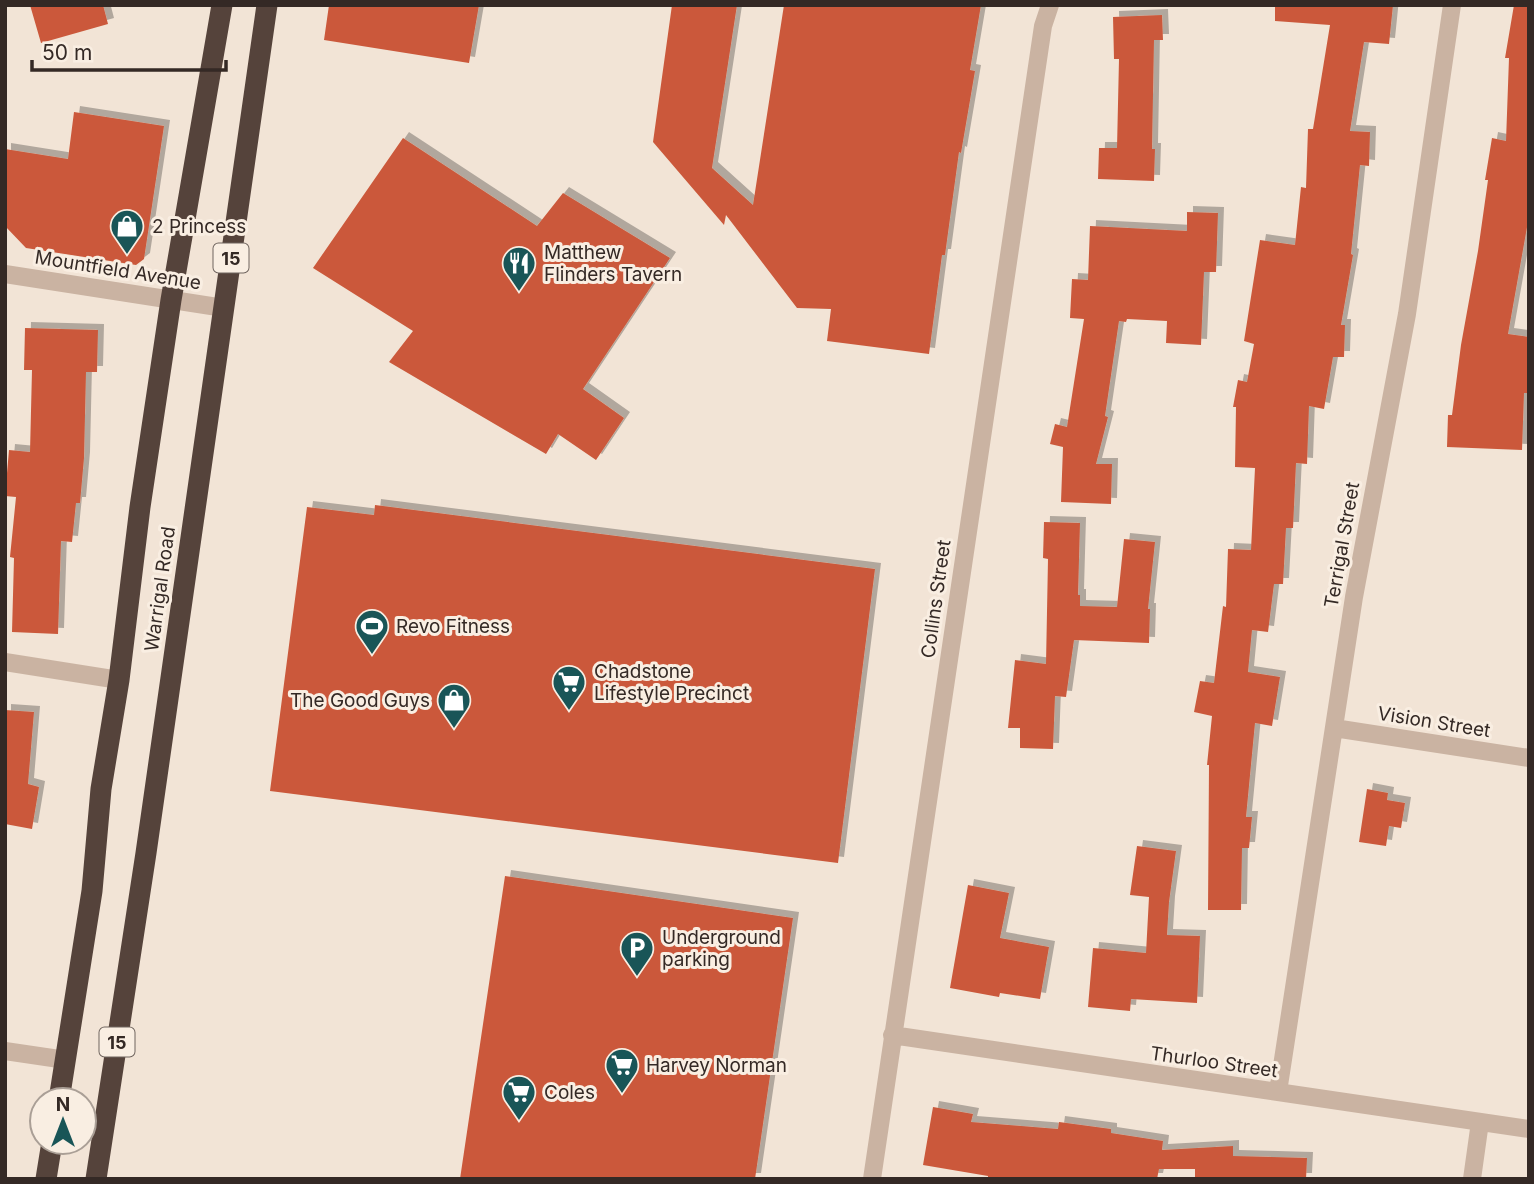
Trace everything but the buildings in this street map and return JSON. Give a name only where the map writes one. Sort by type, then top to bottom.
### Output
[{"type":"highway","name":"Warrigal Road","points":[[61,1086],[92,891],[101,789],[140,507],[171,300],[222,5]]},
{"type":"highway","name":"Warrigal Road","points":[[96,1179],[144,865],[267,5]]},
{"type":"highway","points":[[46,1179],[50,1156]]},
{"type":"street","name":"Collins Street","points":[[872,1179],[1043,26],[1042,5]]},
{"type":"street","name":"Collins Street","points":[[1043,26],[1051,5]]},
{"type":"street","name":"Terrigal Street","points":[[1278,1092],[1356,586],[1407,314],[1452,5]]},
{"type":"street","name":"Mountfield Avenue","points":[[5,274],[224,309]]},
{"type":"street","points":[[5,662],[118,680]]},
{"type":"street","name":"Vision Street","points":[[1334,728],[1529,758]]},
{"type":"street","name":"Thurloo Street","points":[[892,1035],[1529,1129]]},
{"type":"street","points":[[5,1051],[66,1060]]},
{"type":"street","points":[[1472,1179],[1480,1122]]},
{"type":"place","name":"2 Princess","points":[[127,256]]},
{"type":"place","name":"Matthew Flinders Tavern","points":[[519,293]]},
{"type":"place","name":"Revo Fitness","points":[[372,656]]},
{"type":"place","name":"Chadstone Lifestyle Precinct","points":[[569,712]]},
{"type":"place","name":"The Good Guys","points":[[454,730]]},
{"type":"place","name":"Underground parking","points":[[637,978]]},
{"type":"place","name":"Harvey Norman","points":[[622,1095]]},
{"type":"place","name":"Coles","points":[[519,1122]]}]
